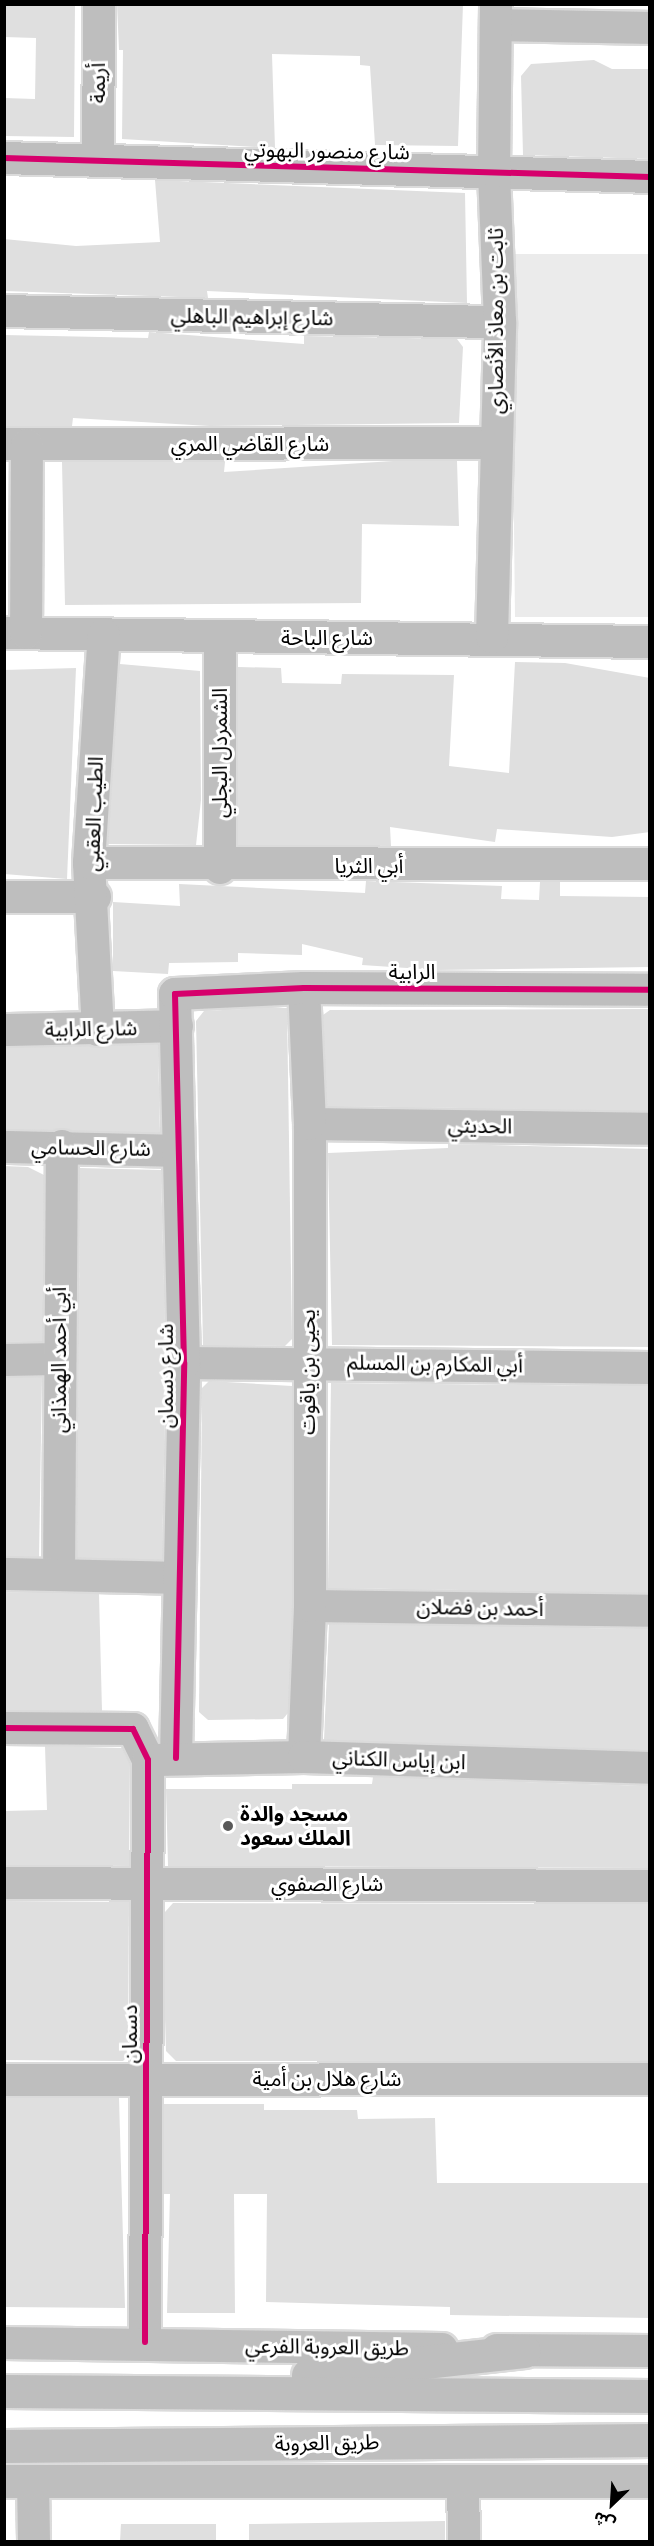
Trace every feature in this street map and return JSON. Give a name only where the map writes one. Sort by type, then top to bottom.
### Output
[{"type":"main road","points":[[158,2391],[524,2351]]},
{"type":"main road","points":[[4,2391],[650,2396]]},
{"type":"main road","name":"طريق العروبة","points":[[4,2446],[650,2440]]},
{"type":"main road","points":[[19,2482],[650,2481]]},
{"type":"street","name":"أريمة","points":[[98,161],[99,4]]},
{"type":"street","points":[[496,15],[650,28]]},
{"type":"street","name":"ثابت بن معاذ الأنصاري","points":[[492,637],[500,322],[494,171],[496,15]]},
{"type":"street","name":"شارع منصور البهوتي","points":[[4,158],[650,177]]},
{"type":"street","name":"شارع إبراهيم الباهلي","points":[[4,311],[500,322]]},
{"type":"street","name":"شارع القاضي المري","points":[[16,444],[496,443]]},
{"type":"street","points":[[15,633],[16,444]]},
{"type":"street","name":"شارع الباحة","points":[[15,633],[220,638],[492,637],[650,642]]},
{"type":"street","name":"الطيب العقبي","points":[[98,1030],[95,897],[89,863],[104,634]]},
{"type":"street","name":"الشمردل البجلي","points":[[220,638],[220,867]]},
{"type":"street","name":"أبي الثريا","points":[[89,863],[220,867],[650,864]]},
{"type":"street","points":[[4,897],[95,897]]},
{"type":"street","name":"الرابية","points":[[175,994],[304,987],[650,990]]},
{"type":"street","name":"يحيى بن ياقوت","points":[[304,987],[310,1124],[308,1361],[310,1606],[304,1757]]},
{"type":"street","name":"شارع دسمان","points":[[162,1759],[177,1578],[184,1363],[175,994]]},
{"type":"street","name":"شارع الرابية","points":[[4,1030],[98,1030],[177,1026]]},
{"type":"street","name":"الحديثي","points":[[310,1124],[650,1129]]},
{"type":"street","name":"شارع الحسامي","points":[[4,1147],[62,1146],[178,1151]]},
{"type":"street","name":"أبي أحمد الهمذاني","points":[[59,1573],[57,1359],[62,1146]]},
{"type":"street","points":[[4,1360],[57,1359]]},
{"type":"street","name":"أبي المكارم بن المسلم","points":[[184,1363],[308,1361],[650,1368]]},
{"type":"street","points":[[4,1574],[59,1573],[177,1578]]},
{"type":"street","name":"أحمد بن فضلان","points":[[310,1606],[650,1611]]},
{"type":"street","name":"دسمان","points":[[4,1728],[133,1729],[162,1759],[147,1883],[145,2342]]},
{"type":"street","name":"ابن إياس الكناني","points":[[162,1759],[304,1757],[650,1768]]},
{"type":"street","name":"شارع الصفوي","points":[[4,1883],[650,1886]]},
{"type":"street","name":"شارع هلال بن أمية","points":[[4,2080],[650,2079]]},
{"type":"street","name":"طريق العروبة الفرعي","points":[[4,2343],[145,2342],[524,2351],[650,2351]]},
{"type":"street","points":[[19,2482],[34,2541]]},
{"type":"street","points":[[463,2482],[464,2541]]},
{"type":"shaded area","points":[[511,254],[649,254],[649,617],[515,617]]},
{"type":"building","points":[[4,4],[75,4],[74,137],[4,136],[4,98],[35,99],[36,38],[4,37]]},
{"type":"building","points":[[117,4],[463,4],[458,146],[375,145],[370,66],[360,65],[360,56],[272,54],[275,148],[122,139],[123,50],[119,50]]},
{"type":"building","points":[[594,60],[612,69],[650,69],[650,159],[523,155],[521,76],[531,64]]},
{"type":"building","points":[[155,180],[465,193],[467,303],[207,291],[208,298],[4,291],[4,239],[76,246],[160,242]]},
{"type":"building","points":[[149,332],[304,344],[304,336],[457,339],[463,347],[459,423],[210,426],[73,418],[72,426],[4,426],[4,335],[148,338]]},
{"type":"building","points":[[393,461],[457,461],[459,526],[362,524],[361,603],[65,605],[62,462],[225,462],[224,472]]},
{"type":"building","points":[[515,662],[565,663],[650,678],[650,832],[612,837],[497,829],[495,842],[390,827],[391,846],[238,845],[238,667],[281,668],[282,683],[341,684],[342,674],[454,675],[449,766],[509,773]]},
{"type":"building","points":[[120,664],[200,671],[201,800],[196,845],[108,844]]},
{"type":"building","points":[[76,668],[67,879],[4,874],[4,670]]},
{"type":"building","points":[[366,881],[502,886],[501,899],[539,900],[540,882],[560,882],[560,896],[650,897],[650,967],[437,970],[362,965],[363,958],[302,944],[302,955],[238,953],[238,962],[169,963],[168,974],[113,971],[113,902],[180,906],[179,884],[365,893]]},
{"type":"building","points":[[287,1008],[292,1339],[285,1346],[203,1345],[196,1021],[204,1011]]},
{"type":"building","points":[[650,1009],[650,1111],[327,1106],[323,1015],[330,1010]]},
{"type":"building","points":[[158,1044],[160,1133],[4,1129],[4,1048]]},
{"type":"building","points":[[448,1144],[650,1149],[650,1347],[332,1345],[328,1153],[448,1148]]},
{"type":"building","points":[[4,1166],[28,1167],[44,1175],[43,1341],[4,1342]]},
{"type":"building","points":[[80,1168],[161,1170],[166,1363],[162,1560],[77,1558]]},
{"type":"building","points":[[42,1377],[39,1557],[4,1556],[4,1378]]},
{"type":"building","points":[[209,1381],[292,1386],[292,1608],[288,1713],[283,1719],[208,1720],[199,1712],[202,1388]]},
{"type":"building","points":[[331,1383],[650,1386],[650,1593],[328,1588]]},
{"type":"building","points":[[4,1592],[99,1594],[102,1711],[4,1710]]},
{"type":"building","points":[[329,1624],[650,1629],[650,1750],[324,1740]]},
{"type":"building","points":[[45,1746],[122,1748],[130,1764],[129,1866],[4,1865],[4,1811],[47,1810]]},
{"type":"building","points":[[373,1777],[650,1786],[650,1868],[168,1866],[166,1789],[292,1789],[292,1784],[372,1784]]},
{"type":"building","points":[[4,1901],[129,1902],[128,2056],[123,2061],[4,2060]]},
{"type":"building","points":[[173,1903],[650,1904],[650,2061],[176,2061],[166,2051],[165,2018],[165,1912]]},
{"type":"building","points":[[4,2098],[119,2098],[125,2308],[4,2307]]},
{"type":"building","points":[[164,2104],[264,2104],[264,2110],[357,2110],[358,2119],[435,2118],[437,2183],[650,2183],[650,2318],[450,2315],[450,2307],[266,2302],[267,2194],[234,2194],[235,2313],[167,2313],[170,2194],[164,2194]]},
{"type":"building","points":[[445,2521],[445,2541],[249,2541],[249,2524]]},
{"type":"building","points":[[121,2524],[216,2524],[216,2541],[120,2541]]},
{"type":"cycle path","points":[[4,158],[650,177]]},
{"type":"cycle path","points":[[176,1758],[184,1363],[175,994],[304,988],[650,990]]},
{"type":"cycle path","points":[[4,1728],[133,1729],[148,1760],[145,2342]]},
{"type":"place","name":"مسجد والدة الملك سعود","points":[[228,1826]]}]
